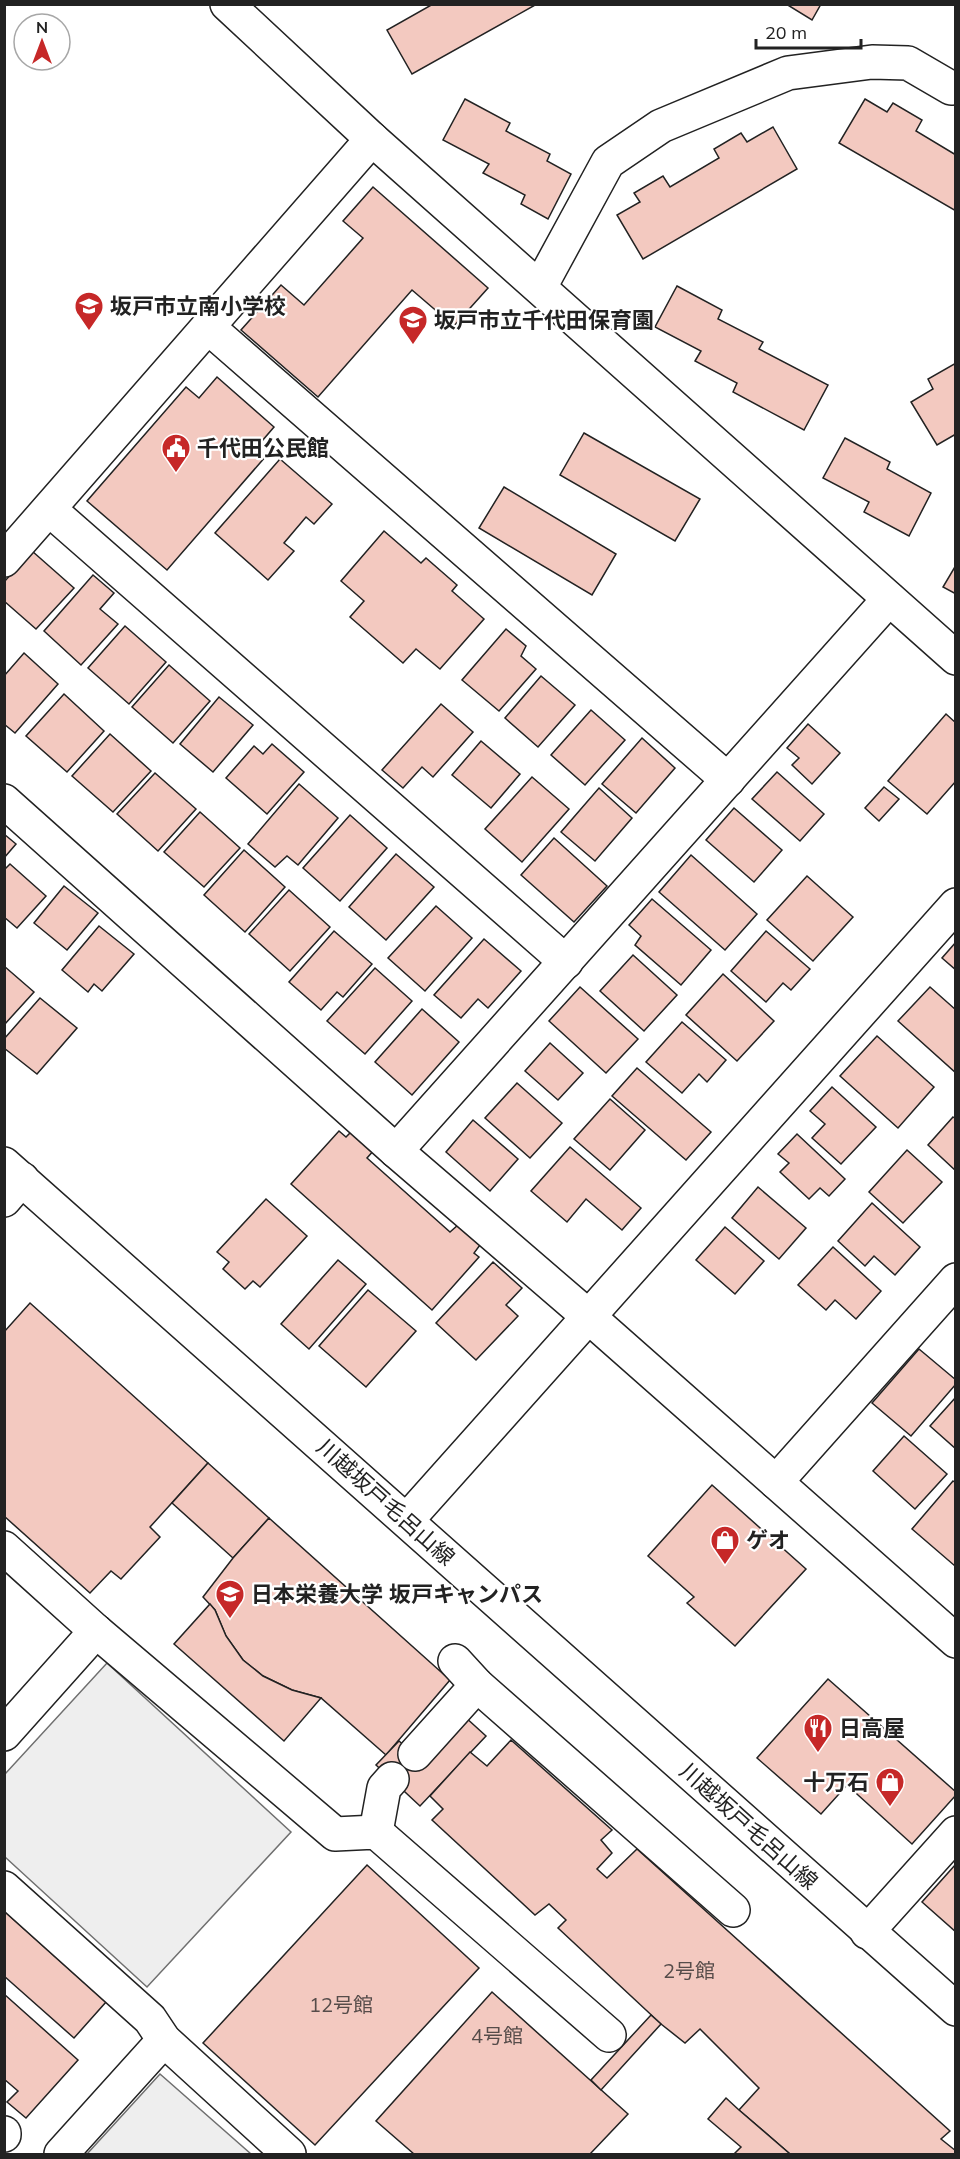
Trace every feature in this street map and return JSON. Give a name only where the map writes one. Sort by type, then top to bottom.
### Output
[{"type":"street","points":[[227,4],[372,139],[956,658]]},
{"type":"street","points":[[540,287],[608,162],[661,126],[788,73],[851,64],[908,63],[951,88]]},
{"type":"street","points":[[4,560],[372,139]]},
{"type":"street","points":[[208,327],[728,780]]},
{"type":"street","points":[[49,509],[566,962]]},
{"type":"street","points":[[396,1151],[890,599]]},
{"type":"street","points":[[4,801],[396,1151],[589,1317],[956,1641]]},
{"type":"street","points":[[407,1520],[956,904]]},
{"type":"street","name":"川越坂戸毛呂山線","points":[[10,1181],[407,1520],[956,2009]]},
{"type":"street","points":[[776,1482],[949,1301]]},
{"type":"street","points":[[4,1548],[96,1631],[334,1834],[375,1832],[609,2035]]},
{"type":"street","points":[[4,1734],[96,1631]]},
{"type":"street","points":[[455,1661],[477,1685],[733,1910]]},
{"type":"street","points":[[415,1754],[477,1685]]},
{"type":"street","points":[[375,1832],[384,1788],[392,1779]]},
{"type":"street","points":[[867,1932],[956,1833]]},
{"type":"street","points":[[4,1888],[150,2019],[164,2040],[289,2154]]},
{"type":"street","points":[[62,2154],[164,2040]]},
{"type":"shaded area","points":[[107,1663],[291,1832],[147,1987],[5,1857],[5,1774]]},
{"type":"shaded area","points":[[160,2074],[251,2154],[87,2154]]},
{"type":"building","points":[[433,4],[537,4],[412,74],[387,30]]},
{"type":"building","points":[[786,4],[821,4],[812,20]]},
{"type":"building","points":[[465,99],[510,123],[506,131],[550,154],[547,161],[571,174],[548,219],[521,204],[525,195],[483,173],[489,164],[443,140]]},
{"type":"building","points":[[865,99],[887,112],[893,103],[922,120],[916,131],[956,155],[956,211],[839,143]]},
{"type":"building","points":[[773,127],[797,169],[643,259],[617,215],[640,202],[634,193],[663,176],[670,187],[719,158],[714,149],[741,133],[747,142]]},
{"type":"building","points":[[373,187],[488,288],[454,326],[412,290],[318,397],[241,330],[281,285],[304,305],[363,238],[343,221]]},
{"type":"building","points":[[677,286],[722,310],[718,319],[763,342],[759,349],[828,385],[804,430],[733,392],[737,383],[695,361],[701,351],[655,327]]},
{"type":"building","points":[[956,363],[956,434],[937,445],[911,402],[933,389],[928,379]]},
{"type":"building","points":[[217,377],[274,427],[256,448],[266,456],[167,570],[87,501],[186,387],[199,398]]},
{"type":"building","points":[[584,433],[700,499],[675,541],[560,475]]},
{"type":"building","points":[[845,438],[890,462],[887,469],[931,493],[909,536],[864,512],[869,502],[823,478]]},
{"type":"building","points":[[280,459],[332,504],[314,524],[306,517],[284,543],[294,551],[268,580],[215,533]]},
{"type":"building","points":[[504,487],[616,554],[592,595],[479,528]]},
{"type":"building","points":[[384,531],[421,563],[426,558],[457,585],[452,591],[484,619],[440,669],[416,649],[403,663],[350,617],[364,601],[341,581]]},
{"type":"building","points":[[32,551],[74,588],[36,629],[4,601],[4,582]]},
{"type":"building","points":[[956,565],[956,594],[943,587]]},
{"type":"building","points":[[93,575],[114,593],[100,609],[118,624],[81,665],[44,631]]},
{"type":"building","points":[[125,626],[166,662],[129,704],[88,668]]},
{"type":"building","points":[[506,629],[526,646],[521,656],[536,669],[499,711],[462,680]]},
{"type":"building","points":[[24,653],[58,684],[15,733],[4,724],[4,676]]},
{"type":"building","points":[[169,665],[210,701],[173,743],[132,707]]},
{"type":"building","points":[[541,676],[575,705],[538,747],[505,718]]},
{"type":"building","points":[[64,694],[104,731],[67,772],[26,736]]},
{"type":"building","points":[[219,697],[253,725],[213,772],[180,744]]},
{"type":"building","points":[[441,704],[473,732],[433,777],[422,767],[403,788],[382,770]]},
{"type":"building","points":[[591,710],[625,740],[585,785],[551,755]]},
{"type":"building","points":[[946,714],[956,723],[956,781],[927,814],[888,781]]},
{"type":"building","points":[[808,724],[840,753],[812,784],[792,765],[799,758],[787,748]]},
{"type":"building","points":[[110,734],[151,771],[113,812],[72,776]]},
{"type":"building","points":[[642,738],[675,768],[636,813],[602,784]]},
{"type":"building","points":[[481,741],[520,774],[491,808],[452,775]]},
{"type":"building","points":[[272,744],[304,772],[267,814],[226,778],[254,746],[263,754]]},
{"type":"building","points":[[777,772],[824,814],[800,841],[752,799]]},
{"type":"building","points":[[155,773],[196,809],[158,851],[117,814]]},
{"type":"building","points":[[532,777],[569,809],[522,862],[485,829]]},
{"type":"building","points":[[299,784],[338,818],[298,865],[287,856],[275,867],[248,844]]},
{"type":"building","points":[[884,787],[899,799],[879,821],[865,808]]},
{"type":"building","points":[[599,788],[632,818],[595,861],[561,832]]},
{"type":"building","points":[[734,808],[782,850],[754,882],[706,840]]},
{"type":"building","points":[[200,812],[240,848],[204,887],[164,852]]},
{"type":"building","points":[[350,815],[387,848],[340,901],[303,868]]},
{"type":"building","points":[[4,834],[16,844],[4,858]]},
{"type":"building","points":[[554,838],[607,886],[574,922],[521,875]]},
{"type":"building","points":[[244,850],[285,887],[245,932],[204,895]]},
{"type":"building","points":[[396,854],[434,887],[386,940],[349,907]]},
{"type":"building","points":[[691,855],[757,914],[725,950],[659,892]]},
{"type":"building","points":[[10,864],[46,896],[17,928],[4,917],[4,870]]},
{"type":"building","points":[[807,876],[853,917],[813,961],[767,920]]},
{"type":"building","points":[[64,886],[98,913],[67,950],[34,923]]},
{"type":"building","points":[[289,890],[330,927],[290,971],[249,934]]},
{"type":"building","points":[[652,899],[711,950],[681,985],[635,945],[641,936],[629,925]]},
{"type":"building","points":[[436,906],[472,938],[425,991],[388,958]]},
{"type":"building","points":[[99,926],[134,954],[102,991],[94,984],[88,992],[62,970]]},
{"type":"building","points":[[334,931],[372,964],[343,997],[337,992],[321,1010],[289,982]]},
{"type":"building","points":[[766,931],[810,969],[791,990],[783,983],[766,1002],[731,971]]},
{"type":"building","points":[[484,939],[521,971],[488,1008],[478,999],[461,1018],[434,995]]},
{"type":"building","points":[[956,942],[956,970],[942,958]]},
{"type":"building","points":[[633,955],[677,995],[644,1031],[600,991]]},
{"type":"building","points":[[4,966],[34,992],[4,1025]]},
{"type":"building","points":[[375,968],[412,1001],[365,1054],[327,1021]]},
{"type":"building","points":[[723,974],[774,1021],[737,1061],[686,1015]]},
{"type":"building","points":[[580,987],[638,1039],[606,1073],[549,1021]]},
{"type":"building","points":[[930,987],[956,1010],[956,1073],[898,1021]]},
{"type":"building","points":[[40,998],[77,1028],[37,1074],[4,1048],[4,1039]]},
{"type":"building","points":[[422,1009],[459,1042],[412,1095],[375,1062]]},
{"type":"building","points":[[682,1022],[726,1060],[707,1082],[699,1074],[682,1093],[646,1062]]},
{"type":"building","points":[[877,1036],[934,1087],[898,1128],[840,1076]]},
{"type":"building","points":[[550,1043],[583,1073],[558,1100],[525,1071]]},
{"type":"building","points":[[637,1068],[711,1132],[686,1160],[612,1096]]},
{"type":"building","points":[[517,1083],[562,1123],[530,1158],[485,1118]]},
{"type":"building","points":[[832,1087],[876,1127],[841,1164],[812,1138],[825,1124],[810,1111]]},
{"type":"building","points":[[610,1099],[645,1130],[610,1170],[574,1139]]},
{"type":"building","points":[[953,1117],[956,1119],[956,1171],[928,1145]]},
{"type":"building","points":[[473,1120],[518,1159],[490,1191],[446,1152]]},
{"type":"building","points":[[353,1130],[375,1149],[367,1158],[450,1232],[458,1225],[480,1245],[474,1253],[479,1257],[432,1310],[291,1184],[339,1131],[346,1137]]},
{"type":"building","points":[[797,1134],[845,1179],[829,1196],[820,1188],[809,1199],[780,1172],[789,1163],[778,1154]]},
{"type":"building","points":[[570,1147],[641,1208],[622,1230],[586,1199],[567,1222],[531,1191]]},
{"type":"building","points":[[907,1150],[942,1182],[903,1223],[869,1192]]},
{"type":"building","points":[[758,1187],[806,1228],[779,1259],[732,1218]]},
{"type":"building","points":[[266,1199],[307,1236],[260,1287],[253,1281],[245,1289],[223,1269],[229,1262],[217,1252]]},
{"type":"building","points":[[872,1203],[920,1247],[895,1275],[874,1256],[865,1266],[838,1241]]},
{"type":"building","points":[[725,1227],[764,1261],[735,1294],[696,1260]]},
{"type":"building","points":[[833,1247],[881,1291],[856,1319],[835,1300],[826,1310],[798,1285]]},
{"type":"building","points":[[338,1260],[366,1284],[309,1349],[281,1324]]},
{"type":"building","points":[[493,1262],[522,1288],[506,1305],[518,1316],[476,1360],[436,1323]]},
{"type":"building","points":[[368,1290],[416,1331],[366,1387],[319,1346]]},
{"type":"building","points":[[30,1303],[208,1463],[150,1527],[160,1537],[121,1579],[111,1571],[90,1593],[4,1516],[4,1332]]},
{"type":"building","points":[[919,1349],[956,1380],[956,1384],[911,1436],[872,1403]]},
{"type":"building","points":[[956,1397],[956,1449],[930,1426]]},
{"type":"building","points":[[904,1436],[947,1474],[915,1509],[873,1471]]},
{"type":"building","points":[[208,1463],[269,1518],[233,1558],[172,1503]]},
{"type":"building","points":[[953,1481],[956,1483],[955,1566],[912,1529]]},
{"type":"building","points":[[712,1485],[806,1569],[735,1646],[687,1603],[694,1597],[648,1556]]},
{"type":"building","points":[[269,1518],[450,1680],[386,1755],[321,1698],[292,1690],[263,1676],[243,1660],[226,1636],[215,1610],[203,1597],[233,1558]]},
{"type":"building","points":[[210,1604],[226,1636],[243,1660],[263,1676],[292,1690],[321,1698],[284,1741],[174,1644]]},
{"type":"building","points":[[828,1679],[956,1792],[956,1795],[912,1844],[847,1785],[821,1814],[757,1758]]},
{"type":"building","points":[[464,1716],[486,1736],[420,1806],[376,1765],[399,1741],[422,1761]]},
{"type":"building","points":[[511,1740],[612,1830],[601,1840],[612,1853],[597,1869],[607,1878],[637,1849],[950,2131],[941,2139],[956,2151],[956,2154],[790,2154],[739,2110],[759,2088],[700,2029],[685,2043],[661,2024],[558,1928],[566,1920],[549,1904],[535,1915],[432,1820],[443,1809],[430,1796],[470,1752],[487,1766]]},
{"type":"building","points":[[956,1864],[956,1932],[922,1902]]},
{"type":"building","points":[[367,1865],[479,1968],[315,2145],[203,2043]]},
{"type":"building","points":[[4,1911],[106,2002],[74,2038],[4,1976]]},
{"type":"building","points":[[492,1992],[628,2114],[590,2154],[414,2154],[376,2121]]},
{"type":"building","points":[[4,1994],[78,2060],[26,2118],[7,2102],[18,2091],[4,2079]]},
{"type":"building","points":[[651,2015],[661,2024],[601,2090],[591,2080]]},
{"type":"building","points":[[726,2098],[790,2154],[734,2154],[741,2147],[708,2119]]},
{"type":"place","name":"坂戸市立南小学校","points":[[89,332]]},
{"type":"place","name":"坂戸市立千代田保育園","points":[[413,346]]},
{"type":"place","name":"千代田公民館","points":[[176,474]]},
{"type":"place","name":"ゲオ","points":[[725,1566]]},
{"type":"place","name":"日本栄養大学 坂戸キャンパス","points":[[230,1620]]},
{"type":"place","name":"日高屋","points":[[818,1754]]},
{"type":"place","name":"十万石","points":[[890,1808]]}]
